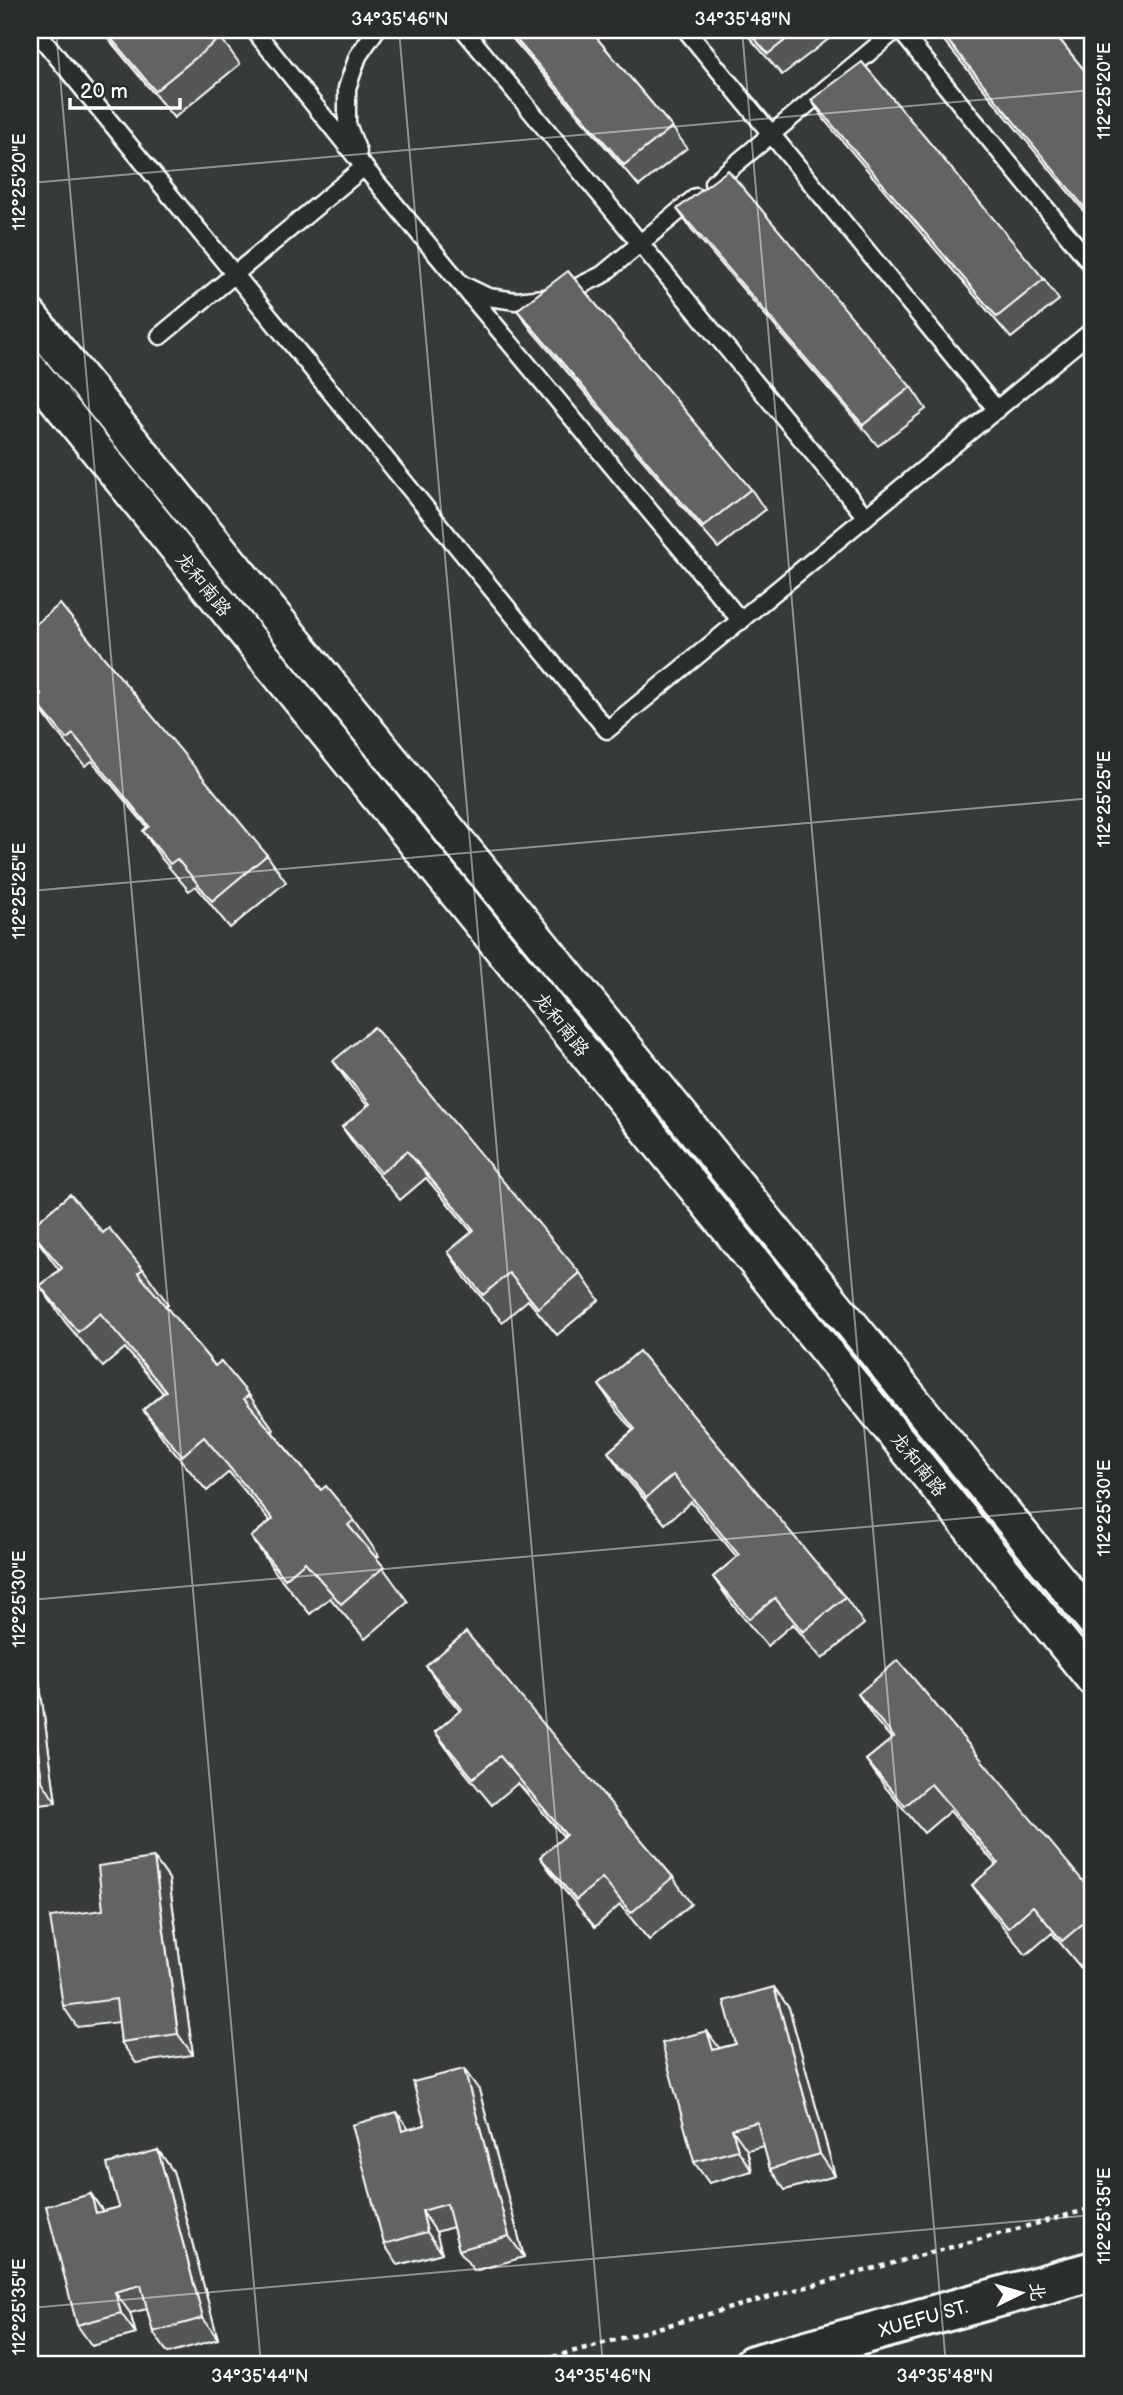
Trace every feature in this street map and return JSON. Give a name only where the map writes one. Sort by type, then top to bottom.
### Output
[{"type":"main road","name":"XUEFU ST.","points":[[753,2365],[1093,2271]]},
{"type":"street","name":"龙和南路","points":[[30,315],[1093,1621]]},
{"type":"street","name":"龙和南路","points":[[30,368],[1093,1680]]},
{"type":"lane","points":[[35,30],[607,730],[1093,330]]},
{"type":"lane","points":[[254,30],[364,167],[741,621]]},
{"type":"lane","points":[[364,167],[347,124],[347,88],[358,56],[376,30]]},
{"type":"lane","points":[[464,30],[866,517]]},
{"type":"lane","points":[[686,30],[997,410]]},
{"type":"lane","points":[[461,284],[488,297],[516,301],[567,292],[603,275],[898,30],[1093,266]]},
{"type":"lane","points":[[160,336],[364,167]]},
{"type":"path","points":[[524,2365],[1093,2207]]},
{"type":"building","points":[[104,30],[215,30],[221,37],[155,91]]},
{"type":"building","points":[[508,30],[590,30],[672,127],[624,165]]},
{"type":"building","points":[[747,30],[798,30],[768,54]]},
{"type":"building","points":[[939,30],[1052,30],[1093,81],[1093,218]]},
{"type":"building","points":[[862,62],[1044,279],[997,317],[811,100]]},
{"type":"building","points":[[728,170],[911,387],[863,425],[677,209]]},
{"type":"building","points":[[568,271],[751,489],[703,527],[517,310]]},
{"type":"building","points":[[60,604],[267,855],[212,901],[177,859],[170,864],[143,831],[149,826],[73,734],[67,739],[34,700],[41,694],[30,680],[30,629]]},
{"type":"building","points":[[374,1027],[580,1273],[538,1308],[509,1273],[483,1295],[448,1252],[474,1230],[407,1151],[381,1173],[342,1127],[370,1104],[333,1061]]},
{"type":"building","points":[[70,1194],[103,1233],[109,1228],[143,1269],[138,1273],[215,1366],[221,1361],[249,1395],[244,1399],[321,1490],[326,1486],[354,1520],[348,1525],[384,1567],[341,1604],[305,1562],[285,1579],[251,1537],[273,1519],[204,1437],[182,1456],[143,1410],[166,1391],[100,1313],[78,1332],[40,1286],[62,1268],[30,1228]]},
{"type":"building","points":[[639,1351],[845,1597],[803,1632],[775,1598],[749,1619],[713,1577],[739,1555],[673,1475],[646,1498],[608,1452],[635,1429],[599,1385]]},
{"type":"building","points":[[466,1632],[673,1877],[631,1913],[602,1878],[576,1900],[540,1857],[566,1835],[500,1756],[473,1778],[435,1732],[462,1709],[426,1666]]},
{"type":"building","points":[[898,1660],[1093,1893],[1093,1915],[1062,1941],[1033,1906],[1008,1928],[972,1885],[998,1863],[931,1784],[905,1806],[866,1760],[894,1737],[858,1694]]},
{"type":"building","points":[[30,1694],[42,1781],[30,1783]]},
{"type":"building","points":[[154,1858],[178,2034],[121,2042],[116,1999],[63,2006],[50,1917],[103,1910],[98,1866]]},
{"type":"building","points":[[774,1987],[820,2154],[770,2169],[757,2122],[732,2129],[738,2150],[694,2162],[662,2043],[707,2031],[713,2050],[736,2044],[724,2001]]},
{"type":"building","points":[[464,2069],[509,2236],[459,2250],[447,2204],[422,2211],[427,2232],[384,2244],[352,2125],[397,2112],[402,2131],[425,2125],[413,2082]]},
{"type":"building","points":[[158,2150],[203,2318],[153,2332],[141,2285],[115,2292],[121,2313],[77,2325],[46,2206],[91,2194],[96,2213],[119,2207],[107,2164]]}]
